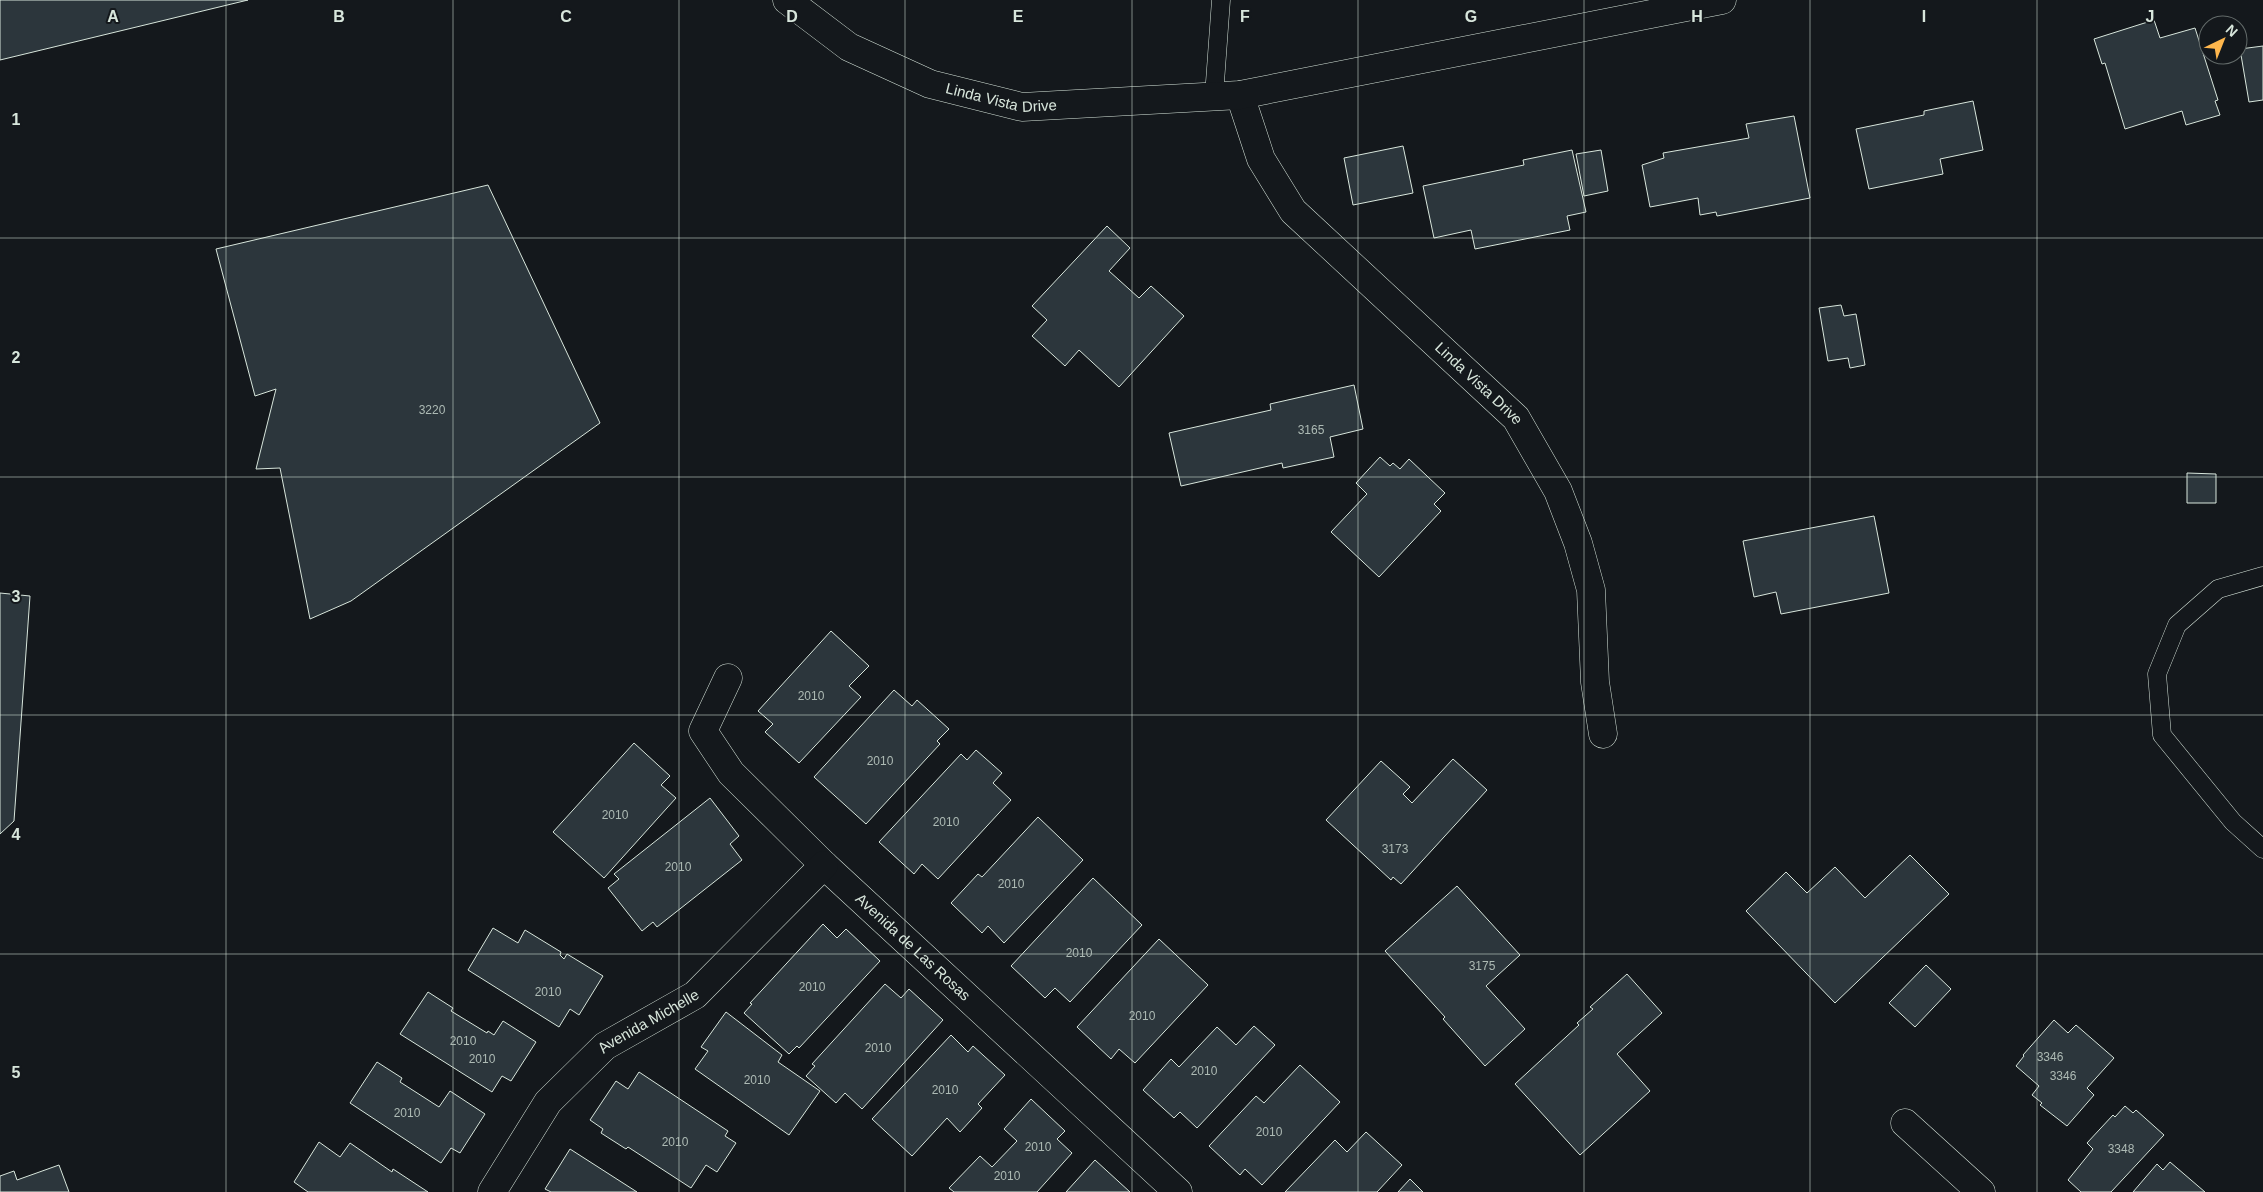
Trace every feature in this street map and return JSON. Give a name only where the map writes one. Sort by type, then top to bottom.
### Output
[{"type":"street","name":"Linda Vista Drive","points":[[787,0],[849,47],[921,80],[1022,107],[1227,96],[1722,0]]},
{"type":"street","name":"Linda Vista Drive","points":[[1227,96],[1292,211],[1516,418],[1558,491],[1578,543],[1591,590],[1595,682],[1603,734]]},
{"type":"street","name":"Avenida de Las Rosas","points":[[728,678],[703,731],[731,773],[824,865],[1178,1192]]},
{"type":"street","name":"Avenida Michelle","points":[[492,1192],[548,1102],[605,1046],[695,995],[824,865]]},
{"type":"street","points":[[1905,1123],[1981,1192]]},
{"type":"lane","points":[[1221,0],[1227,96]]},
{"type":"lane","points":[[2263,576],[2218,589],[2177,625],[2157,674],[2162,735],[2233,822],[2263,849]]},
{"type":"building","points":[[0,0],[248,0],[0,60]]},
{"type":"building","points":[[2154,20],[2160,38],[2195,28],[2198,37],[2198,65],[2207,65],[2218,100],[2215,101],[2220,115],[2186,125],[2182,111],[2125,129],[2105,63],[2102,64],[2094,39]]},
{"type":"building","points":[[2263,46],[2263,100],[2249,102],[2243,65],[2248,65],[2248,48]]},
{"type":"building","points":[[1973,101],[1983,150],[1940,159],[1943,174],[1869,189],[1856,129],[1924,115],[1924,111]]},
{"type":"building","points":[[1794,116],[1810,198],[1717,216],[1716,212],[1700,215],[1698,198],[1650,207],[1642,165],[1664,158],[1663,153],[1749,138],[1746,124]]},
{"type":"building","points":[[1403,146],[1413,193],[1353,205],[1344,158]]},
{"type":"building","points":[[1572,150],[1586,212],[1567,216],[1570,230],[1475,249],[1471,230],[1434,238],[1423,186],[1524,165],[1523,160]]},
{"type":"building","points":[[1601,150],[1608,191],[1584,196],[1576,154]]},
{"type":"building","points":[[488,185],[600,423],[351,601],[310,619],[280,468],[256,469],[276,389],[255,396],[216,249]]},
{"type":"building","points":[[1107,226],[1130,248],[1109,271],[1139,298],[1151,286],[1184,316],[1119,387],[1079,350],[1065,366],[1032,336],[1047,320],[1032,306]]},
{"type":"building","points":[[1841,305],[1844,316],[1856,314],[1865,365],[1850,368],[1848,358],[1828,361],[1819,308]]},
{"type":"building","points":[[1354,385],[1363,429],[1330,437],[1334,457],[1283,468],[1282,463],[1181,486],[1169,433],[1271,410],[1270,404]]},
{"type":"building","points":[[1380,457],[1390,466],[1393,463],[1400,469],[1409,459],[1445,493],[1434,504],[1441,511],[1379,577],[1331,532],[1367,494],[1356,483]]},
{"type":"building","points":[[2187,473],[2216,474],[2216,503],[2187,503]]},
{"type":"building","points":[[1874,516],[1889,593],[1781,614],[1776,592],[1754,597],[1743,541]]},
{"type":"building","points":[[0,593],[30,596],[14,821],[0,834]]},
{"type":"building","points":[[831,631],[869,666],[849,686],[861,697],[799,763],[765,732],[773,724],[758,711]]},
{"type":"building","points":[[894,690],[912,706],[917,700],[949,729],[937,741],[940,744],[866,824],[814,777]]},
{"type":"building","points":[[634,743],[670,776],[661,785],[676,798],[604,878],[553,832]]},
{"type":"building","points":[[976,750],[1002,773],[993,783],[1011,800],[938,879],[922,864],[914,874],[879,842],[961,754],[967,760]]},
{"type":"building","points":[[1453,759],[1487,790],[1401,884],[1393,877],[1391,880],[1326,820],[1381,761],[1410,787],[1403,794],[1412,803]]},
{"type":"building","points":[[710,798],[739,836],[730,844],[742,860],[657,927],[653,922],[642,931],[608,888],[619,879],[614,874]]},
{"type":"building","points":[[1038,817],[1083,860],[1004,943],[988,926],[982,933],[951,903],[978,874],[982,877]]},
{"type":"building","points":[[1910,855],[1949,894],[1835,1003],[1746,911],[1786,872],[1807,893],[1835,867],[1865,898]]},
{"type":"building","points":[[1093,878],[1142,925],[1070,1002],[1055,988],[1045,998],[1011,966]]},
{"type":"building","points":[[1457,886],[1520,955],[1486,986],[1525,1029],[1485,1066],[1443,1019],[1445,1017],[1385,951]]},
{"type":"building","points":[[823,924],[837,938],[846,929],[880,961],[799,1048],[797,1046],[789,1054],[744,1013],[752,1004],[750,1003]]},
{"type":"building","points":[[493,928],[518,943],[525,930],[561,952],[560,955],[564,959],[567,954],[603,976],[579,1015],[570,1009],[559,1027],[468,970]]},
{"type":"building","points":[[1159,939],[1208,985],[1135,1063],[1119,1049],[1111,1059],[1077,1027]]},
{"type":"building","points":[[1926,965],[1951,989],[1915,1027],[1889,1003]]},
{"type":"building","points":[[1627,974],[1662,1013],[1617,1054],[1650,1091],[1580,1155],[1515,1084],[1579,1025],[1577,1023],[1593,1009],[1590,1007]]},
{"type":"building","points":[[885,984],[901,998],[909,989],[943,1020],[862,1109],[845,1093],[836,1103],[806,1076],[815,1066],[812,1064]]},
{"type":"building","points":[[428,992],[453,1008],[451,1011],[487,1033],[488,1031],[494,1035],[503,1021],[536,1042],[511,1081],[502,1076],[492,1092],[400,1034]]},
{"type":"building","points":[[726,1012],[782,1055],[778,1062],[820,1091],[789,1135],[695,1069],[708,1051],[701,1047]]},
{"type":"building","points":[[2054,1020],[2068,1033],[2076,1025],[2114,1058],[2087,1088],[2094,1095],[2067,1126],[2040,1105],[2042,1103],[2032,1095],[2039,1086],[2016,1066],[2023,1055]]},
{"type":"building","points":[[1254,1026],[1275,1045],[1197,1128],[1180,1112],[1174,1118],[1143,1090],[1171,1059],[1179,1067],[1217,1027],[1236,1045]]},
{"type":"building","points":[[951,1035],[968,1052],[973,1046],[1005,1075],[978,1104],[982,1108],[960,1132],[947,1118],[912,1156],[872,1119]]},
{"type":"building","points":[[377,1062],[402,1078],[400,1082],[439,1107],[450,1091],[485,1114],[460,1153],[451,1148],[441,1163],[350,1103]]},
{"type":"building","points":[[1300,1065],[1340,1102],[1262,1185],[1245,1169],[1240,1175],[1209,1146],[1256,1096],[1264,1103]]},
{"type":"building","points":[[639,1072],[728,1131],[725,1136],[736,1143],[717,1172],[706,1165],[691,1188],[628,1147],[626,1149],[601,1133],[603,1129],[590,1120],[616,1081],[628,1089]]},
{"type":"building","points":[[1031,1099],[1065,1131],[1057,1139],[1072,1153],[1037,1192],[954,1192],[949,1188],[980,1156],[992,1167],[1017,1141],[1004,1129]]},
{"type":"building","points":[[2125,1106],[2133,1113],[2136,1110],[2164,1135],[2111,1192],[2081,1192],[2068,1180],[2093,1149],[2087,1143],[2113,1115],[2115,1117]]},
{"type":"building","points":[[1366,1132],[1402,1165],[1377,1192],[1285,1192],[1335,1140],[1347,1152]]},
{"type":"building","points":[[319,1142],[340,1157],[350,1143],[392,1172],[393,1169],[428,1192],[308,1192],[294,1182]]},
{"type":"building","points":[[570,1149],[637,1192],[551,1192],[545,1189]]},
{"type":"building","points":[[1095,1160],[1130,1192],[1066,1192]]},
{"type":"building","points":[[2170,1162],[2205,1192],[2133,1192],[2157,1164],[2163,1170]]},
{"type":"building","points":[[59,1165],[69,1192],[0,1192],[0,1176],[14,1171],[17,1180]]},
{"type":"building","points":[[1410,1179],[1423,1192],[1398,1192]]}]
